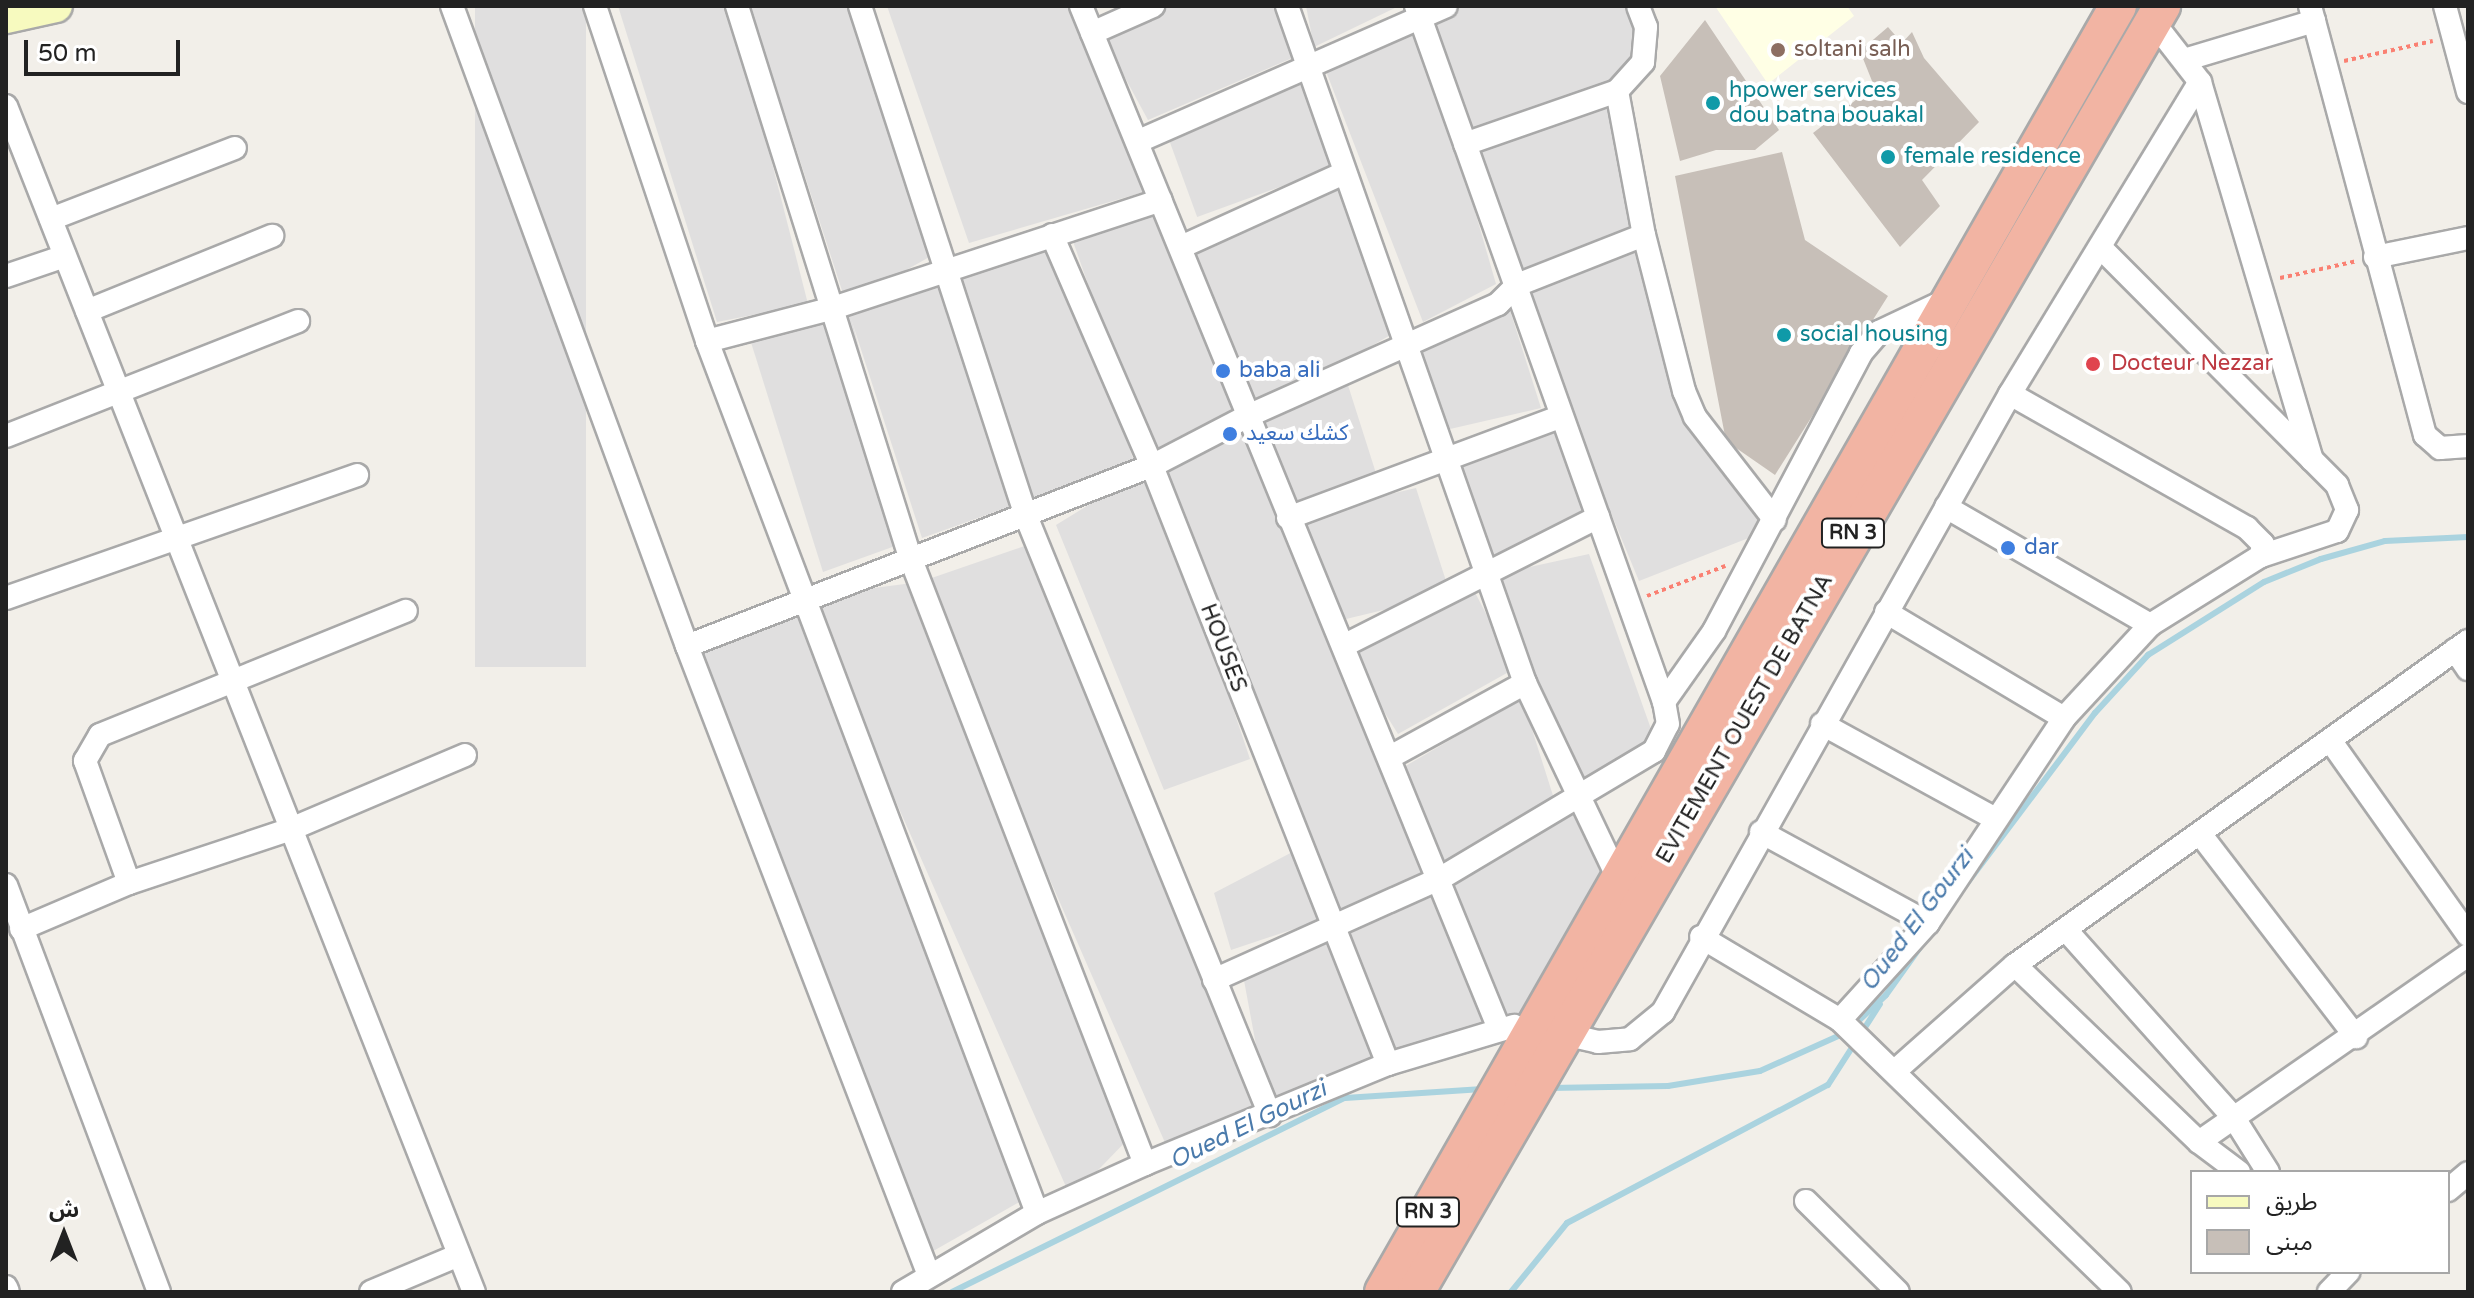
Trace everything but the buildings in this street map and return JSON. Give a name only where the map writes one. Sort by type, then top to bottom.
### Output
[{"type":"highway","name":"EVITEMENT OUEST DE BATNA","points":[[1540,1045],[1619,880],[1682,738],[1949,299],[2118,6]]},
{"type":"highway","name":"EVITEMENT OUEST DE BATNA","points":[[1540,1045],[2158,15]]},
{"type":"highway","name":"RN 3","points":[[1383,1292],[1488,1136],[1540,1045]]},
{"type":"highway","name":"RN 3","points":[[1416,1292],[1488,1136]]},
{"type":"main road","points":[[6,17],[56,6]]},
{"type":"street","points":[[452,6],[687,646],[928,1273]]},
{"type":"street","points":[[595,6],[707,341],[1037,1213]]},
{"type":"street","points":[[737,6],[910,557],[1145,1164]]},
{"type":"street","points":[[860,6],[1026,516],[1270,1115]]},
{"type":"street","points":[[1081,6],[1250,415],[1288,518],[1441,878],[1499,1029]]},
{"type":"street","points":[[1092,33],[1153,6]]},
{"type":"street","points":[[1287,6],[1525,683],[1576,799],[1619,880]]},
{"type":"street","points":[[1139,141],[1308,67],[1417,11],[1446,6]]},
{"type":"street","points":[[1465,144],[1617,91],[1643,62],[1646,27],[1638,6]]},
{"type":"street","points":[[2445,6],[2468,92]]},
{"type":"street","points":[[1214,980],[1441,878],[1654,751],[1682,738],[1664,702],[1560,417],[1517,285],[1417,11]]},
{"type":"street","points":[[2184,60],[2312,14],[2425,435],[2440,448],[2468,446]]},
{"type":"street","points":[[2158,15],[2200,82],[2312,460]]},
{"type":"street","points":[[903,1292],[928,1273],[1037,1213],[1145,1164],[1388,1064],[1499,1029],[1540,1045],[1615,1042],[1645,1033],[1663,1012],[1701,937],[2010,394],[2200,82]]},
{"type":"street","points":[[1617,91],[1644,235],[1695,417],[1775,520]]},
{"type":"street","points":[[6,106],[474,1292]]},
{"type":"street","points":[[51,219],[235,148]]},
{"type":"street","points":[[1181,247],[1344,173]]},
{"type":"street","points":[[707,341],[830,309],[946,266],[1161,200]]},
{"type":"street","name":"HOUSES","points":[[1052,235],[1152,466],[1388,1064]]},
{"type":"street","points":[[687,646],[805,597],[1152,466],[1250,415],[1498,304],[1517,285],[1644,235]]},
{"type":"street","points":[[87,311],[272,236]]},
{"type":"street","points":[[2375,257],[2468,238]]},
{"type":"street","points":[[1845,1024],[1928,923],[1994,818],[2064,718],[2150,625],[2261,556],[2330,536],[2343,524],[2341,493],[2100,247]]},
{"type":"street","points":[[6,276],[65,256]]},
{"type":"street","points":[[1664,702],[1714,631],[1869,342],[1949,299]]},
{"type":"street","points":[[6,436],[298,321]]},
{"type":"street","points":[[2010,394],[2247,528],[2263,544],[2261,556]]},
{"type":"street","points":[[1288,518],[1560,417]]},
{"type":"street","points":[[6,598],[357,475]]},
{"type":"street","points":[[1946,507],[2150,625]]},
{"type":"street","points":[[1343,646],[1598,517]]},
{"type":"street","points":[[129,883],[85,761],[89,746],[100,735],[406,611]]},
{"type":"street","points":[[1886,612],[2064,718]]},
{"type":"street","points":[[1895,1071],[2015,965],[2330,740],[2464,653]]},
{"type":"street","points":[[1390,757],[1525,683]]},
{"type":"street","points":[[1822,724],[1994,818]]},
{"type":"street","points":[[2330,740],[2468,935]]},
{"type":"street","points":[[21,929],[129,883],[291,829],[465,755]]},
{"type":"street","points":[[1761,832],[1928,923]]},
{"type":"street","points":[[2201,835],[2356,1037]]},
{"type":"street","points":[[6,885],[159,1292]]},
{"type":"street","points":[[2066,930],[2234,1118],[2267,1170]]},
{"type":"street","points":[[1701,937],[1845,1024],[2120,1292]]},
{"type":"street","points":[[2199,1142],[2356,1037],[2468,955]]},
{"type":"street","points":[[2015,965],[2199,1142],[2236,1170]]},
{"type":"street","points":[[2450,1188],[2468,1173]]},
{"type":"street","points":[[1806,1201],[1898,1292]]},
{"type":"street","points":[[371,1292],[459,1255]]},
{"type":"street","points":[[2329,1292],[2346,1274]]},
{"type":"path","points":[[2326,65],[2453,37]]},
{"type":"path","points":[[2258,283],[2375,257]]},
{"type":"path","points":[[1630,602],[1755,555]]},
{"type":"shaded area","points":[[475,6],[586,6],[586,667],[475,667]]},
{"type":"shaded area","points":[[618,6],[732,6],[808,304],[717,322]]},
{"type":"shaded area","points":[[750,6],[858,6],[940,251],[853,300],[1052,235],[1138,472],[1026,516],[955,300],[1009,507],[922,538]]},
{"type":"shaded area","points":[[887,6],[1068,6],[1144,192],[969,243]]},
{"type":"shaded area","points":[[1167,6],[1281,6],[1297,56],[1148,120],[1104,39]]},
{"type":"shaded area","points":[[1306,6],[1399,6],[1314,47]]},
{"type":"shaded area","points":[[1416,6],[1627,6],[1638,46],[1617,91],[1695,416],[1769,530],[1639,581],[1517,285],[1424,35],[1496,284],[1423,322],[1322,61],[1419,17]]},
{"type":"shaded area","name":"soltani salh","points":[[1715,6],[1847,6],[1854,16],[1768,84]]},
{"type":"shaded area","points":[[1304,75],[1337,166],[1197,217],[1164,126]]},
{"type":"shaded area","points":[[1344,173],[1401,329],[1286,395],[1347,382],[1381,489],[1292,517],[1416,488],[1448,587],[1467,577],[1512,664],[1488,576],[1589,554],[1662,760],[1558,784],[1529,683],[1514,669],[1398,734],[1353,662],[1397,771],[1522,698],[1556,805],[1576,799],[1615,873],[1534,1021],[1499,1029],[1170,1154],[931,608],[1133,1134],[1071,1198],[814,616],[1030,1196],[921,1258],[687,646],[805,597],[920,582],[1036,542],[1268,1110],[1243,975],[1331,928],[1302,856],[1318,921],[1231,950],[1214,893],[1300,848],[1160,491],[1250,759],[1164,790],[1056,525],[1152,466],[1069,230],[1161,200],[1180,247]],"holes":[[[1243,402],[1249,416],[1159,461]],[[1306,550],[1346,619],[1421,601],[1344,645]]]},
{"type":"shaded area","points":[[1507,301],[1541,408],[1437,432],[1418,338]]},
{"type":"shaded area","points":[[850,313],[909,541],[823,572],[749,336]]},
{"type":"shaded area","points":[[1555,427],[1590,534],[1492,566],[1457,459]]},
{"type":"waterway","name":"Oued El Gourzi","points":[[1965,886],[2095,713],[2148,655],[2264,582],[2321,559],[2385,541],[2468,537]]},
{"type":"waterway","name":"Oued El Gourzi","points":[[1853,1026],[1886,995],[1921,946]]},
{"type":"waterway","points":[[1511,1292],[1567,1223],[1828,1085],[1880,1004]]},
{"type":"waterway","name":"Oued El Gourzi","points":[[1550,1088],[1668,1086],[1760,1071],[1845,1033]]},
{"type":"waterway","name":"Oued El Gourzi","points":[[952,1292],[1345,1098],[1483,1089]]},
{"type":"place","name":"soltani salh","points":[[1778,50]]},
{"type":"place","name":"hpower services dou batna bouakal","points":[[1713,103]]},
{"type":"place","name":"female residence","points":[[1888,157]]},
{"type":"place","name":"social housing","points":[[1784,335]]},
{"type":"place","name":"Docteur Nezzar","points":[[2093,364]]},
{"type":"place","name":"baba ali","points":[[1223,371]]},
{"type":"place","name":"كشك سعيد","points":[[1230,434]]},
{"type":"place","name":"dar","points":[[2008,548]]}]
